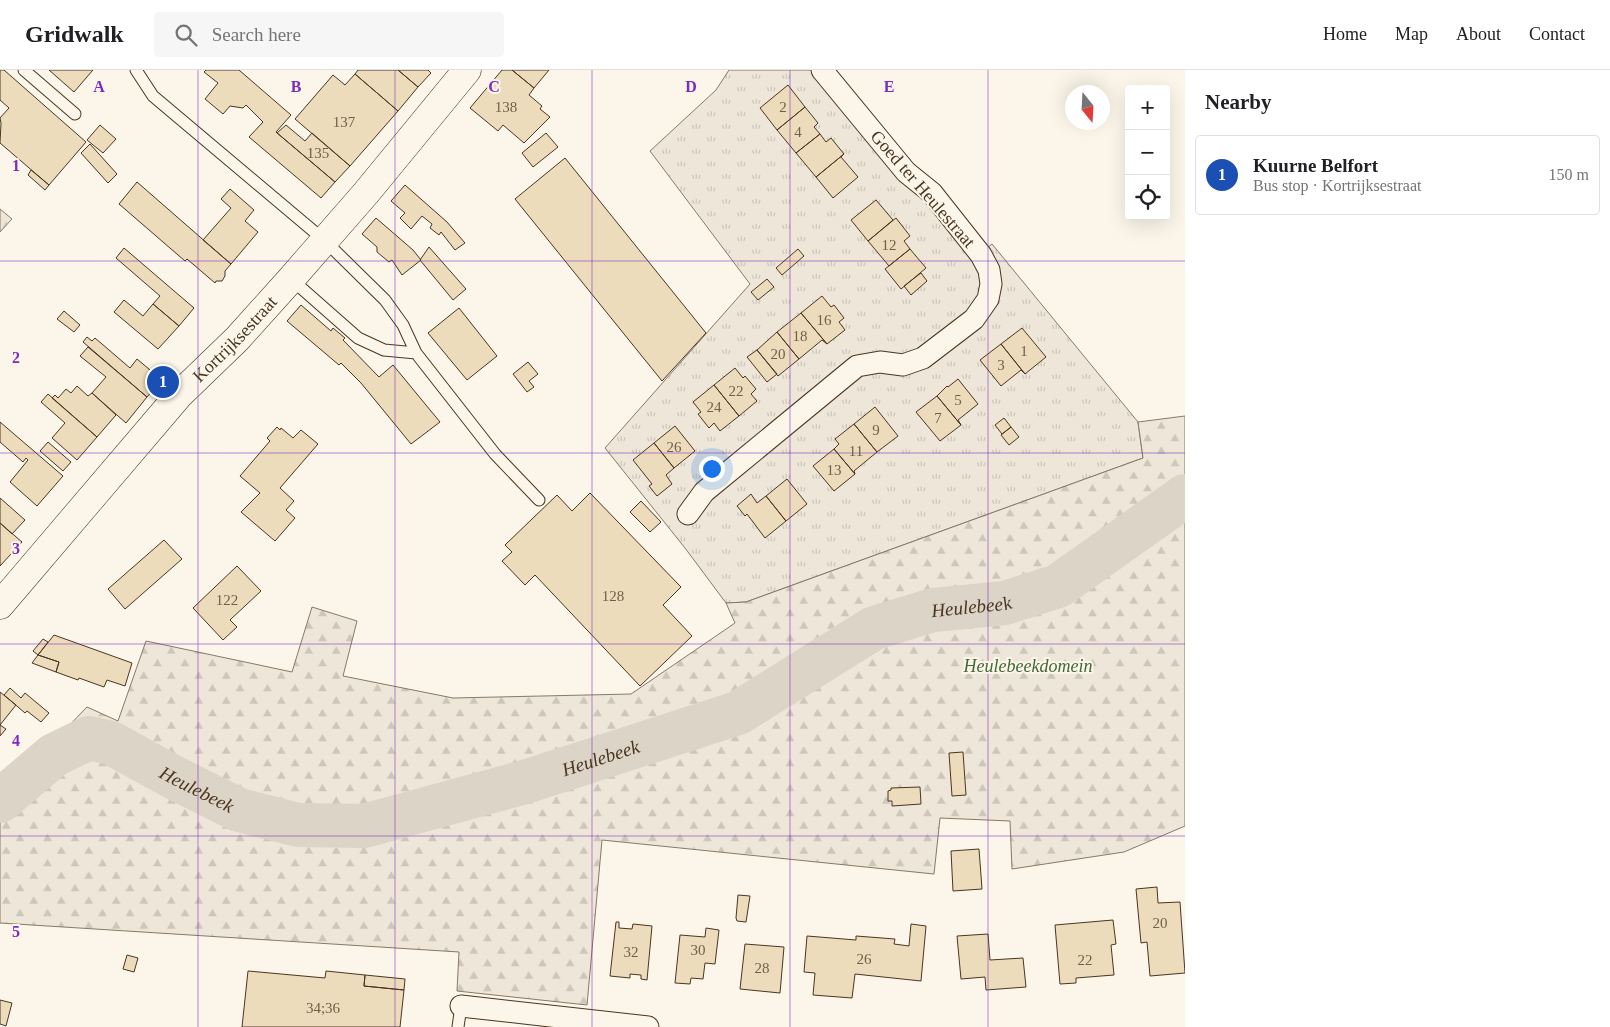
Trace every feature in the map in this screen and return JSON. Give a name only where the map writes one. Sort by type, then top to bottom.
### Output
[{"type":"street","name":"Kortrijksestraat","points":[[0,605],[179,396],[237,339],[291,279],[366,193],[467,70]]},
{"type":"street","name":"Goed ter Heulestraat","points":[[688,514],[704,492],[857,366],[880,362],[903,365],[923,358],[974,319],[988,299],[991,284],[989,270],[981,255],[932,194],[906,172],[822,70]]},
{"type":"street","points":[[461,1006],[648,1027]]},
{"type":"lane","points":[[24,70],[75,114]]},
{"type":"lane","points":[[136,70],[153,96],[324,240],[385,300],[402,325],[416,353],[495,454],[539,500]]},
{"type":"lane","points":[[291,279],[358,338],[384,350],[416,353]]},
{"type":"lane","points":[[458,1027],[461,1006]]},
{"type":"green space","points":[[729,70],[812,70],[924,198],[973,259],[992,244],[1138,422],[1143,458],[746,602],[726,603],[685,548],[605,448],[750,284],[650,151],[716,90]]},
{"type":"green space","points":[[0,209],[12,219],[0,232]]},
{"type":"green space","name":"Heulebeekdomein","points":[[1185,416],[1185,826],[1124,852],[1012,869],[1010,821],[940,818],[934,874],[602,840],[587,1005],[457,991],[459,952],[0,923],[0,797],[87,707],[118,721],[146,641],[292,672],[312,607],[357,621],[343,676],[453,698],[631,694],[735,623],[726,603],[746,602],[1143,458],[1138,422]]},
{"type":"building","points":[[0,70],[4,70],[86,142],[49,185],[0,143],[0,118],[9,108],[0,100]]},
{"type":"building","points":[[49,70],[93,70],[74,92]]},
{"type":"building","points":[[206,70],[239,70],[291,115],[276,132],[335,182],[321,198],[249,137],[263,122],[246,105],[243,108],[230,106],[223,114],[205,99],[218,83],[204,72]]},
{"type":"building","points":[[358,70],[398,70],[418,87],[398,111],[355,74]]},
{"type":"building","points":[[398,70],[428,70],[431,73],[418,87]]},
{"type":"building","points":[[502,70],[512,70],[534,88],[529,95],[542,106],[540,109],[550,117],[524,143],[503,125],[498,131],[470,108]]},
{"type":"building","points":[[512,70],[549,70],[534,88]]},
{"type":"building","points":[[355,74],[398,111],[350,166],[295,119],[333,75],[345,85]]},
{"type":"building","points":[[788,85],[805,107],[777,130],[760,108]]},
{"type":"building","points":[[805,107],[818,123],[814,127],[820,134],[796,153],[777,130]]},
{"type":"building","points":[[100,125],[116,139],[103,153],[87,140]]},
{"type":"building","points":[[286,125],[305,141],[312,133],[350,166],[335,182],[277,133]]},
{"type":"building","points":[[546,133],[558,147],[533,167],[522,153]]},
{"type":"building","points":[[820,134],[826,142],[831,138],[844,154],[816,177],[796,153]]},
{"type":"building","points":[[90,144],[117,174],[108,183],[81,153]]},
{"type":"building","points":[[844,154],[841,157],[858,177],[833,198],[816,177]]},
{"type":"building","points":[[565,158],[706,333],[662,381],[515,199]]},
{"type":"building","points":[[31,170],[49,185],[45,190],[28,175]]},
{"type":"building","points":[[137,182],[231,264],[225,271],[222,281],[216,281],[215,283],[187,259],[185,261],[119,204]]},
{"type":"building","points":[[405,185],[447,222],[465,243],[455,250],[441,232],[439,235],[430,228],[432,224],[422,216],[411,229],[400,218],[405,213],[391,201]]},
{"type":"building","points":[[230,189],[254,210],[245,221],[258,232],[231,264],[203,240],[231,208],[221,199]]},
{"type":"building","points":[[876,200],[893,220],[868,241],[851,220]]},
{"type":"building","points":[[376,218],[413,250],[421,260],[402,275],[392,260],[389,262],[377,252],[377,247],[362,234]]},
{"type":"building","points":[[896,218],[910,236],[904,241],[910,249],[889,266],[868,241]]},
{"type":"building","points":[[429,247],[466,289],[453,300],[420,260]]},
{"type":"building","points":[[124,248],[194,308],[179,326],[153,304],[160,296],[116,258]]},
{"type":"building","points":[[798,249],[804,256],[782,275],[776,268]]},
{"type":"building","points":[[910,249],[926,268],[901,289],[885,269]]},
{"type":"building","points":[[921,273],[927,281],[911,295],[904,286]]},
{"type":"building","points":[[767,279],[774,287],[758,300],[751,292]]},
{"type":"building","points":[[822,296],[831,307],[834,305],[844,318],[839,322],[845,330],[827,344],[801,313]]},
{"type":"building","points":[[124,300],[143,316],[153,304],[179,326],[158,349],[114,312]]},
{"type":"building","points":[[301,305],[331,331],[333,328],[345,338],[343,340],[379,377],[393,365],[440,422],[411,444],[361,383],[341,363],[339,365],[287,321]]},
{"type":"building","points":[[459,308],[497,356],[467,380],[428,333]]},
{"type":"building","points":[[64,311],[80,325],[74,332],[57,319]]},
{"type":"building","points":[[801,313],[827,344],[822,340],[799,359],[777,332]]},
{"type":"building","points":[[1022,328],[1046,357],[1025,374],[1001,344]]},
{"type":"building","points":[[777,332],[799,359],[778,376],[757,350]]},
{"type":"building","points":[[87,337],[92,341],[95,338],[130,368],[137,359],[162,380],[147,397],[83,342]]},
{"type":"building","points":[[1001,344],[1025,374],[1021,370],[1001,386],[980,360]]},
{"type":"building","points":[[88,347],[147,397],[126,423],[92,393],[106,377],[80,356]]},
{"type":"building","points":[[757,350],[777,374],[767,382],[747,357]]},
{"type":"building","points":[[528,362],[538,374],[529,381],[534,387],[527,392],[513,374]]},
{"type":"building","points":[[735,368],[756,389],[751,394],[757,401],[739,416],[714,385]]},
{"type":"building","points":[[958,379],[978,404],[958,420],[961,425],[937,396]]},
{"type":"building","points":[[714,385],[739,416],[720,431],[714,423],[709,428],[698,414],[701,412],[693,402]]},
{"type":"building","points":[[77,386],[88,396],[92,393],[116,415],[97,437],[52,398],[55,395],[58,398],[66,389],[71,393]]},
{"type":"building","points":[[48,394],[97,437],[77,460],[52,438],[65,423],[41,402]]},
{"type":"building","points":[[937,396],[961,425],[940,441],[916,412]]},
{"type":"building","points":[[875,407],[898,436],[877,452],[854,424]]},
{"type":"building","points":[[1004,418],[1011,427],[1002,434],[995,425]]},
{"type":"building","points":[[0,422],[63,476],[37,506],[10,482],[28,460],[26,458],[23,462],[0,442]]},
{"type":"building","points":[[854,424],[877,452],[854,471],[855,474],[834,449],[839,444],[835,439]]},
{"type":"building","points":[[675,426],[695,451],[674,468],[654,443]]},
{"type":"building","points":[[277,427],[293,438],[301,430],[318,444],[280,488],[294,501],[286,510],[295,518],[275,541],[241,512],[260,493],[240,476],[270,441],[267,438]]},
{"type":"building","points":[[1011,427],[1019,437],[1009,445],[1001,435]]},
{"type":"building","points":[[48,442],[71,462],[63,471],[40,451]]},
{"type":"building","points":[[654,443],[674,468],[666,475],[672,484],[657,496],[649,486],[652,484],[633,460]]},
{"type":"building","points":[[834,449],[855,474],[834,491],[813,466]]},
{"type":"building","points":[[787,479],[807,504],[786,521],[766,496]]},
{"type":"building","points":[[590,493],[681,587],[663,605],[692,636],[640,686],[535,575],[525,585],[502,561],[512,552],[505,545],[557,495],[572,511]]},
{"type":"building","points":[[751,494],[757,503],[766,496],[786,521],[765,538],[747,514],[745,516],[737,506]]},
{"type":"building","points":[[0,498],[25,520],[12,534],[0,523]]},
{"type":"building","points":[[641,501],[661,522],[650,532],[630,512]]},
{"type":"building","points":[[0,523],[22,542],[0,566]]},
{"type":"building","points":[[164,540],[182,559],[125,609],[108,589]]},
{"type":"building","points":[[237,566],[261,591],[230,620],[237,627],[223,640],[193,608]]},
{"type":"building","points":[[54,635],[132,663],[125,686],[107,680],[104,687],[56,672],[59,662],[38,655]]},
{"type":"building","points":[[43,639],[48,642],[38,655],[33,651]]},
{"type":"building","points":[[38,655],[59,662],[56,672],[32,663]]},
{"type":"building","points":[[10,688],[21,698],[25,693],[49,713],[41,722],[27,711],[25,713],[4,695]]},
{"type":"building","points":[[0,692],[16,705],[0,725]]},
{"type":"building","points":[[0,725],[6,729],[0,736]]},
{"type":"building","points":[[963,752],[966,795],[952,796],[949,753]]},
{"type":"building","points":[[920,787],[921,804],[892,806],[892,801],[888,801],[888,791],[891,788]]},
{"type":"building","points":[[979,849],[982,889],[953,891],[951,851]]},
{"type":"building","points":[[1157,887],[1158,903],[1180,902],[1185,973],[1150,976],[1147,942],[1141,943],[1136,889]]},
{"type":"building","points":[[738,895],[750,896],[746,922],[737,921],[736,918]]},
{"type":"building","points":[[1113,920],[1116,944],[1111,945],[1114,975],[1076,978],[1076,983],[1060,984],[1055,925]]},
{"type":"building","points":[[616,922],[619,922],[619,928],[632,929],[633,924],[652,926],[647,980],[641,979],[641,975],[630,974],[630,978],[610,976]]},
{"type":"building","points":[[911,924],[926,926],[921,981],[855,974],[852,998],[813,995],[815,973],[804,972],[807,936],[856,940],[856,936],[895,939],[894,944],[909,946]]},
{"type":"building","points":[[706,928],[719,930],[715,964],[705,963],[703,979],[691,978],[690,984],[675,983],[680,935],[705,937]]},
{"type":"building","points":[[988,934],[990,960],[1023,958],[1026,987],[986,990],[985,977],[961,979],[957,936]]},
{"type":"building","points":[[745,944],[784,947],[780,993],[740,989]]},
{"type":"building","points":[[127,955],[138,958],[134,972],[123,969]]},
{"type":"building","points":[[248,971],[325,978],[326,971],[365,975],[364,986],[404,990],[400,1027],[242,1027]]},
{"type":"building","points":[[365,975],[405,979],[404,990],[364,986]]},
{"type":"building","points":[[0,1000],[12,1003],[6,1026],[0,1024]]},
{"type":"waterway","name":"Heulebeek","points":[[0,801],[54,755],[89,738],[111,743],[239,810],[298,825],[364,826],[525,782],[738,713],[874,628],[933,610],[1005,603],[1058,586],[1185,496]]},
{"type":"place","name":"Kuurne Belfort","points":[[163,382]]}]
